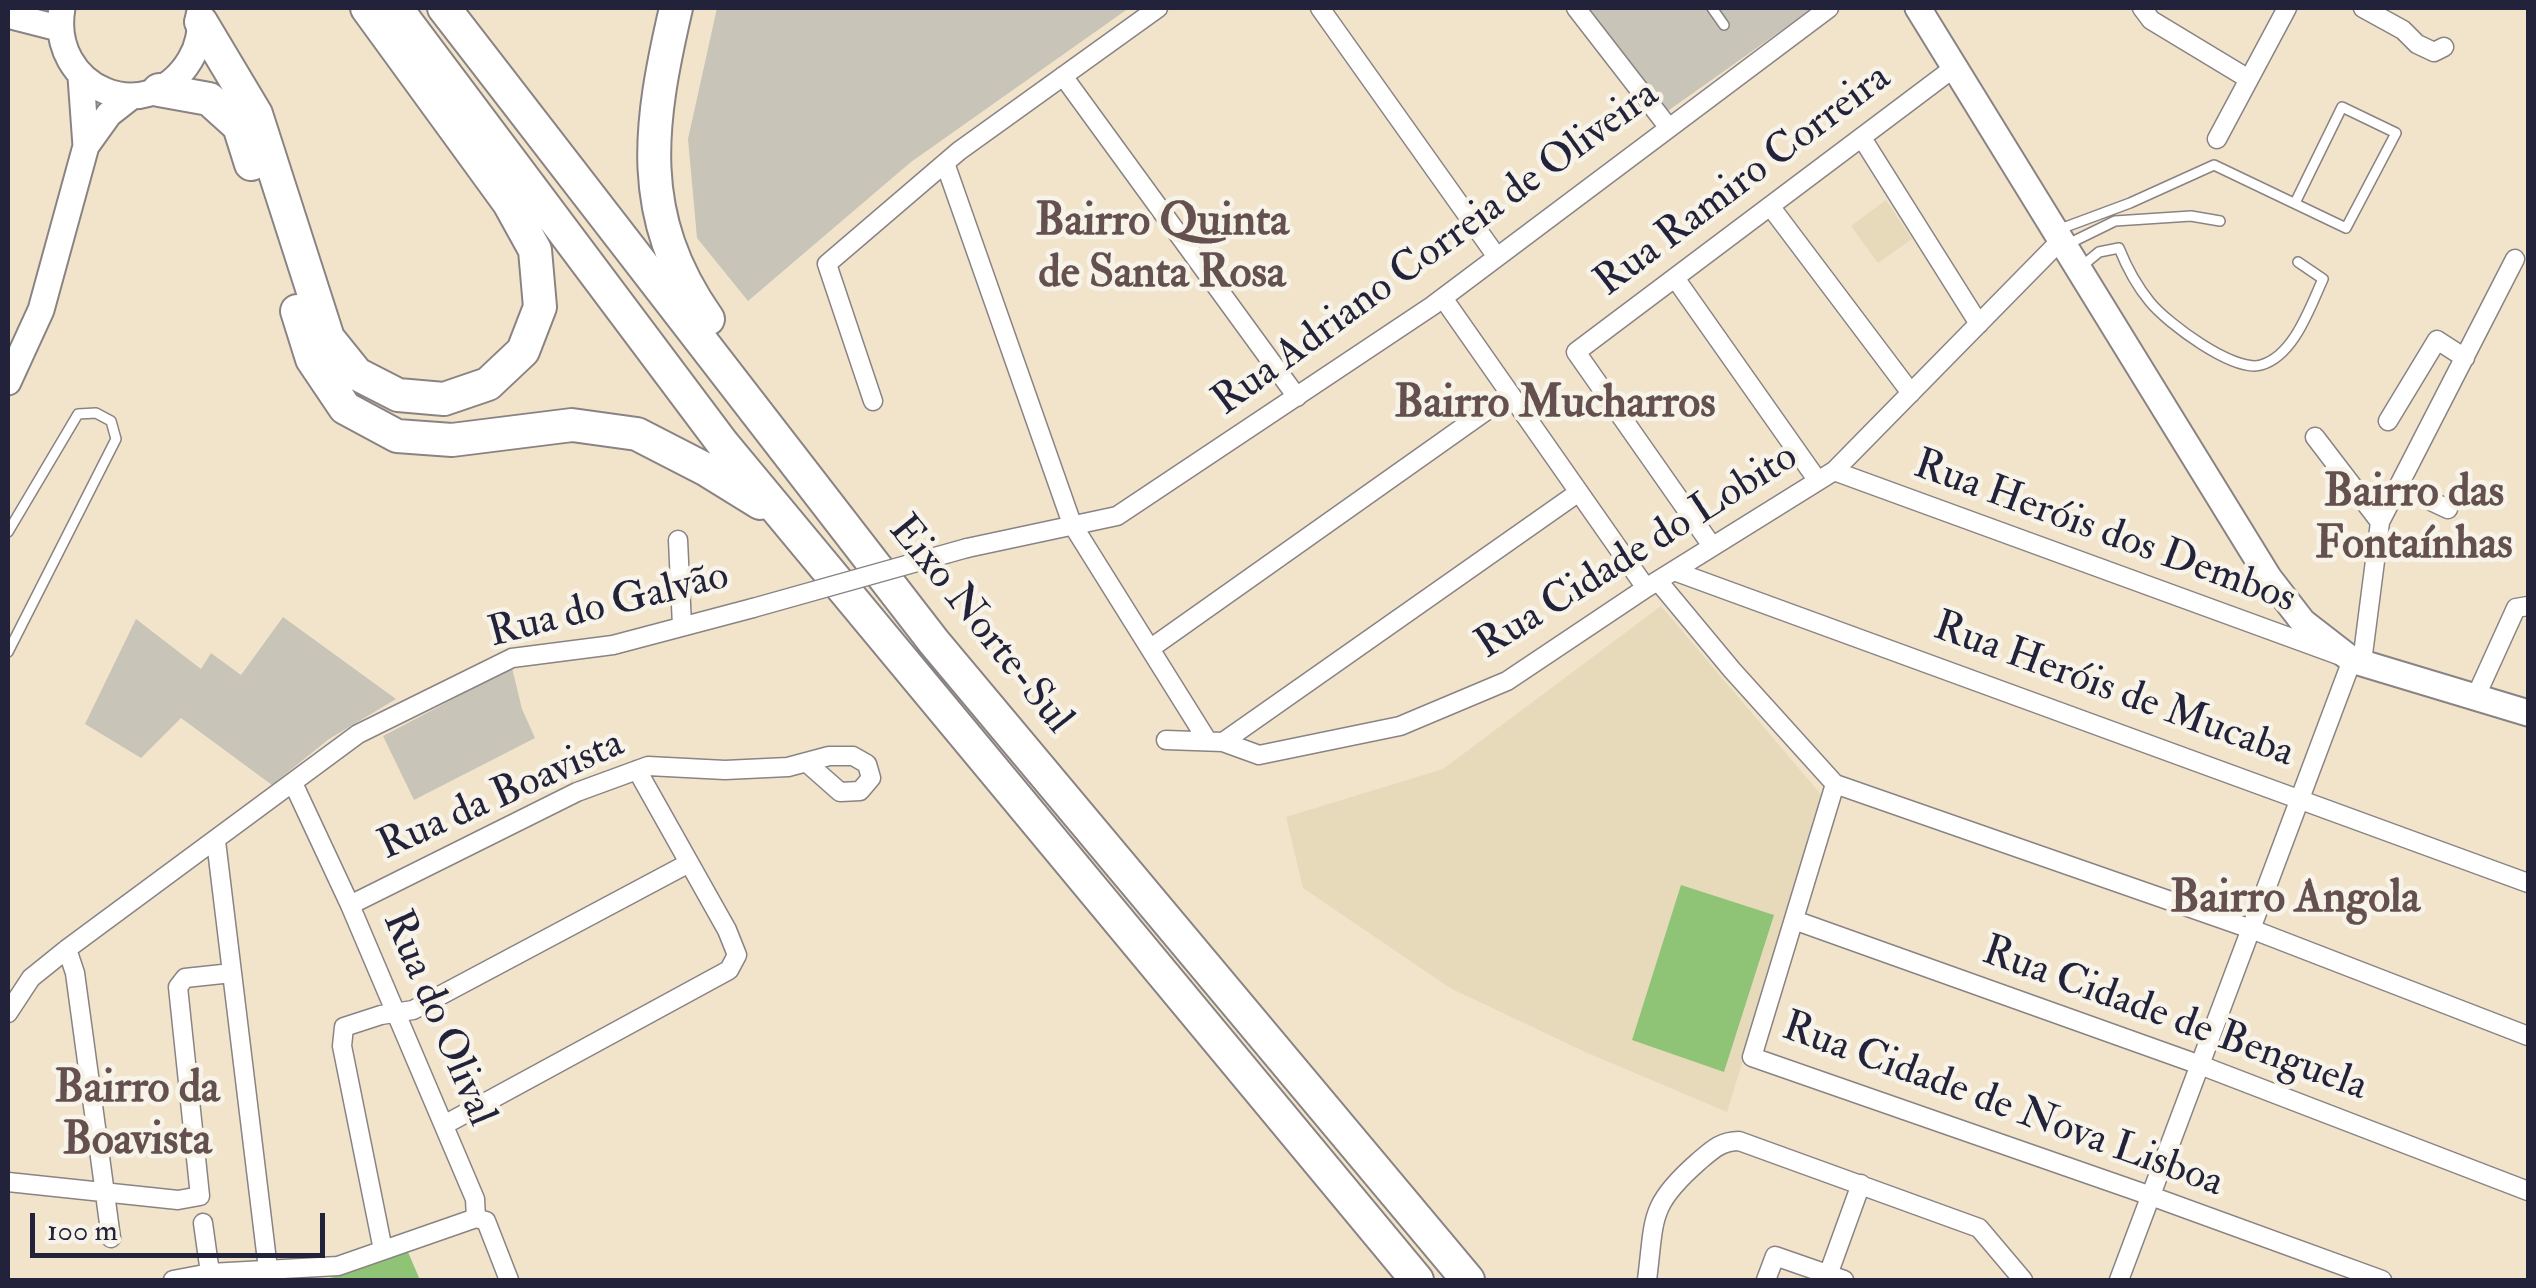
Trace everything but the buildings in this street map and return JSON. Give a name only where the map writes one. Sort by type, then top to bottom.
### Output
[{"type":"highway","points":[[199,15],[256,114],[328,338],[357,374],[398,396],[444,399],[488,384],[522,351],[540,308],[534,250],[509,202],[368,8]]},
{"type":"highway","name":"Eixo Norte-Sul","points":[[396,8],[723,444],[1417,1280]]},
{"type":"highway","name":"Eixo Norte-Sul","points":[[444,8],[934,642],[1468,1280]]},
{"type":"highway","points":[[676,8],[657,91],[653,142],[662,225],[684,285],[729,348],[758,416]]},
{"type":"highway","points":[[146,93],[209,99],[238,126],[312,359],[345,408],[397,436],[452,440],[572,426],[638,434],[705,468],[782,517]]},
{"type":"highway","points":[[1382,1239],[1396,1280]]},
{"type":"street","points":[[872,401],[827,264],[945,163],[1158,8]]},
{"type":"street","points":[[1320,8],[1497,257]]},
{"type":"street","points":[[1576,8],[1669,128]]},
{"type":"street","name":"Rua Adriano Correia de Oliveira","points":[[1072,524],[1117,516],[1297,397],[1442,298],[1829,8]]},
{"type":"street","points":[[1918,8],[2270,578],[2302,622],[2357,661],[2528,713]]},
{"type":"street","points":[[2142,8],[2151,20],[2248,78]]},
{"type":"street","points":[[2217,138],[2287,8]]},
{"type":"street","points":[[2363,8],[2403,30],[2427,49],[2434,52],[2444,47]]},
{"type":"street","points":[[11,18],[54,14],[65,55],[81,78],[105,92],[146,93]]},
{"type":"street","points":[[86,146],[109,114],[182,73],[196,49],[199,15]]},
{"type":"street","name":"Rua Ramiro Correira","points":[[1712,546],[1576,352],[1955,68]]},
{"type":"street","points":[[1063,76],[1297,397]]},
{"type":"street","points":[[8,382],[41,310],[86,146],[81,78]]},
{"type":"street","points":[[1862,138],[1979,324]]},
{"type":"street","points":[[945,163],[1072,524],[1215,741],[1579,492]]},
{"type":"street","points":[[1770,206],[1911,392]]},
{"type":"street","name":"Rua Cidade do Lobito","points":[[1166,740],[1215,741],[1259,755],[1400,726],[1506,681],[1826,476],[2061,238]]},
{"type":"street","points":[[2119,1280],[2300,797],[2357,661],[2380,522],[2515,259]]},
{"type":"street","points":[[1674,278],[1826,476]]},
{"type":"street","points":[[1442,298],[1579,492],[1835,784],[2251,929],[2528,1036]]},
{"type":"street","points":[[2388,421],[2437,340],[2466,358]]},
{"type":"street","points":[[1151,648],[1510,394]]},
{"type":"street","points":[[2315,437],[2380,522]]},
{"type":"street","name":"Rua Heróis dos Dembos","points":[[1826,476],[2357,661]]},
{"type":"street","points":[[2401,487],[2448,509]]},
{"type":"street","name":"Rua do Galvão","points":[[11,1002],[31,978],[68,949],[358,734],[512,658],[613,645],[966,548],[1072,524]]},
{"type":"street","points":[[678,540],[682,626]]},
{"type":"street","name":"Rua Heróis de Mucaba","points":[[1659,580],[2300,797],[2528,882]]},
{"type":"street","points":[[2476,696],[2516,608],[2528,606]]},
{"type":"street","name":"Rua da Boavista","points":[[350,905],[577,792],[648,766],[725,770],[788,767],[806,762]]},
{"type":"street","points":[[444,1125],[729,970],[737,955],[727,930],[637,770]]},
{"type":"street","name":"Rua do Olival","points":[[293,783],[444,1125],[475,1199],[476,1218],[486,1221],[509,1280]]},
{"type":"street","name":"Rua Cidade de Nova Lisboa","points":[[1835,784],[1752,1057],[2382,1280]]},
{"type":"street","points":[[216,841],[268,1269]]},
{"type":"street","points":[[382,1250],[342,1046],[344,1026],[412,1010],[689,863]]},
{"type":"street","name":"Rua Cidade de Benguela","points":[[1794,920],[2200,1065],[2528,1191]]},
{"type":"street","points":[[68,949],[75,974],[111,1238]]},
{"type":"street","points":[[8,1182],[106,1195],[178,1200],[200,1196],[178,987],[185,978],[232,973]]},
{"type":"street","points":[[1647,1280],[1654,1219],[1661,1198],[1726,1141],[1739,1141],[1979,1228],[2022,1280]]},
{"type":"street","points":[[1766,1280],[1775,1256],[1836,1278],[1860,1184]]},
{"type":"street","points":[[173,1280],[210,1273],[338,1266],[476,1218]]},
{"type":"street","points":[[203,1223],[210,1273]]},
{"type":"lane","points":[[1712,8],[1724,25]]},
{"type":"lane","points":[[2061,238],[2214,164],[2346,228],[2396,134],[2342,107],[2295,203]]},
{"type":"lane","points":[[2061,238],[2115,221],[2191,216],[2220,221]]},
{"type":"lane","points":[[2080,268],[2099,252],[2119,248],[2130,274],[2153,306],[2237,365],[2261,366],[2283,352],[2305,319],[2323,279],[2298,262]]},
{"type":"lane","points":[[8,532],[78,414],[96,413],[110,421],[116,439],[8,652]]},
{"type":"shaded area","points":[[717,8],[1129,8],[911,162],[748,301],[697,238],[688,139]]},
{"type":"shaded area","points":[[1586,8],[1813,8],[1665,113]]},
{"type":"shaded area","points":[[1886,200],[1912,239],[1878,263],[1851,226]]},
{"type":"shaded area","points":[[1661,606],[1824,798],[1727,1112],[1585,1052],[1450,988],[1303,888],[1286,817],[1443,769]]},
{"type":"shaded area","points":[[283,617],[396,699],[329,739],[272,785],[181,718],[141,758],[85,724],[136,619],[201,669],[211,653],[241,675]]},
{"type":"shaded area","points":[[512,668],[522,709],[535,738],[414,800],[383,736]]},
{"type":"green space","points":[[1681,885],[1774,915],[1724,1072],[1632,1040]]},
{"type":"green space","points":[[408,1252],[420,1280],[324,1280]]},
{"type":"district","name":"Bairro Quinta de Santa Rosa","points":[[1162,250]]},
{"type":"district","name":"Bairro Mucharros","points":[[1555,406]]},
{"type":"district","name":"Bairro das Fontaínhas","points":[[2414,521]]},
{"type":"district","name":"Bairro Angola","points":[[2295,901]]},
{"type":"district","name":"Bairro da Boavista","points":[[137,1117]]}]
